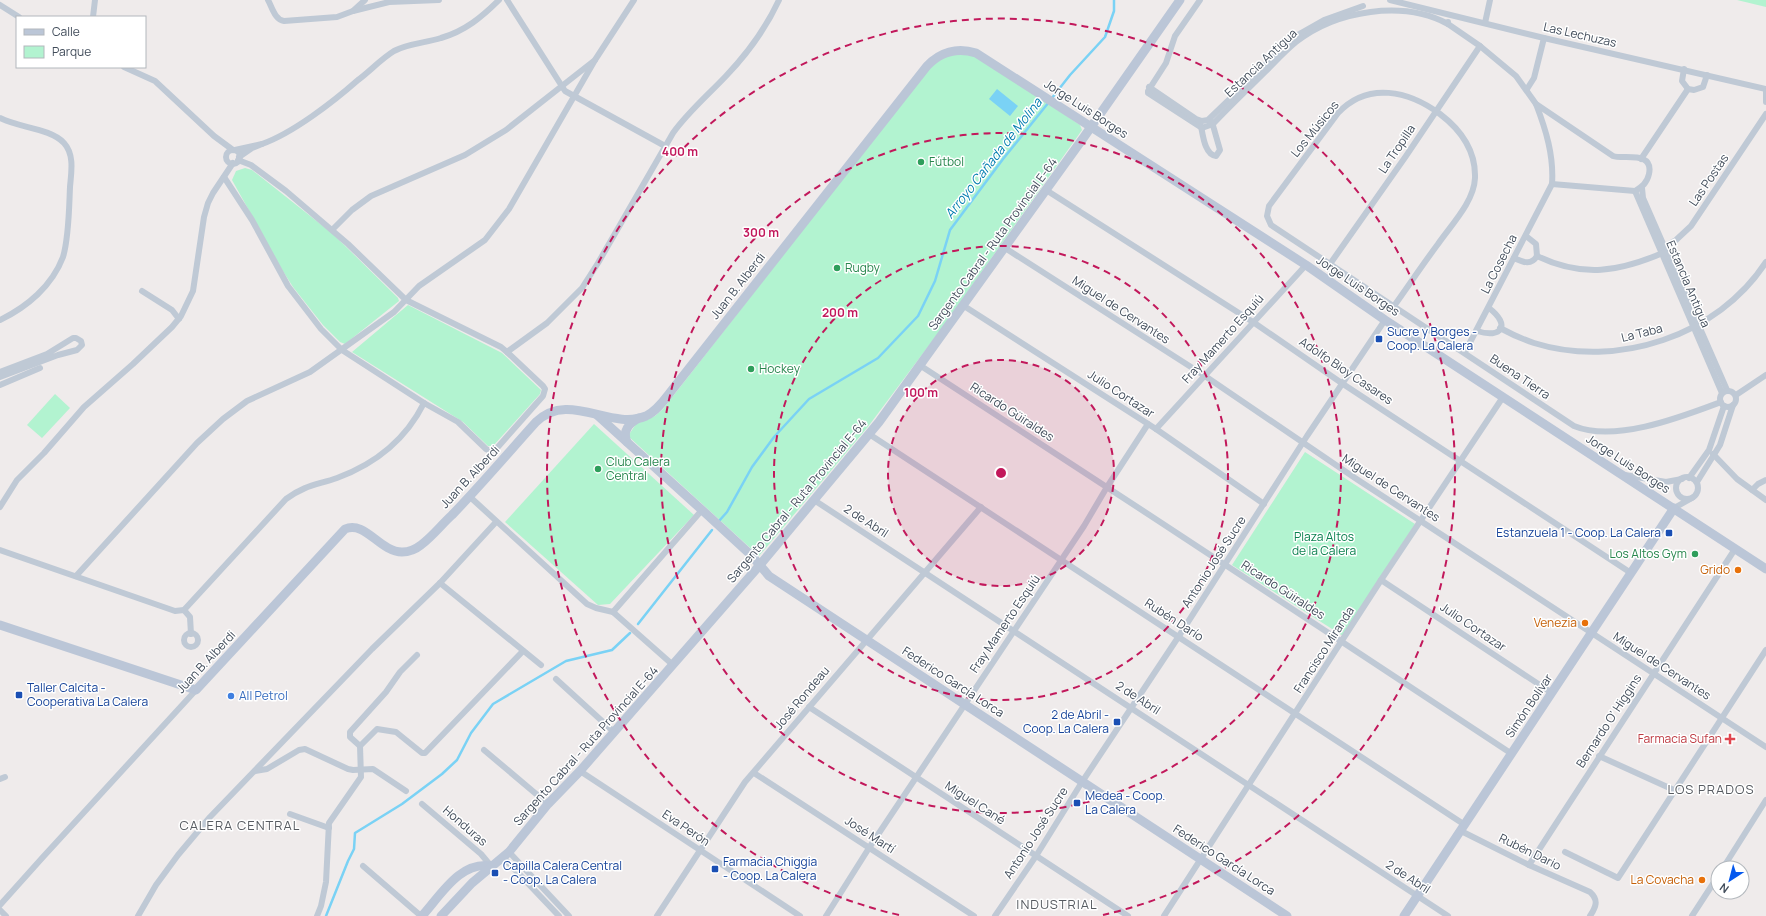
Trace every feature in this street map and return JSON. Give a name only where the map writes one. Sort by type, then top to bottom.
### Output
[{"type":"street","points":[[93,16],[95,0]]},
{"type":"street","points":[[268,0],[280,21],[337,17],[353,11],[389,2],[440,0]]},
{"type":"street","points":[[353,11],[365,0]]},
{"type":"street","points":[[0,507],[17,480],[44,453],[84,407],[133,364],[179,319],[188,304],[193,291],[204,217],[208,203],[224,177],[237,160],[252,148],[291,130],[350,87],[394,52],[408,46],[442,38],[459,31],[480,19],[499,0]]},
{"type":"street","points":[[507,0],[561,86],[574,97],[665,146]]},
{"type":"street","points":[[76,576],[197,443],[218,424],[247,401],[301,377],[342,350],[394,312],[419,286],[480,244],[490,234],[509,209],[595,60],[634,0]]},
{"type":"street","points":[[507,352],[547,323],[582,288],[665,146],[681,122],[746,52],[763,28],[779,0]]},
{"type":"street","name":"Sargento Cabral - Ruta Provincial E-64","points":[[441,916],[465,889],[506,855],[548,804],[580,771],[759,566],[869,434],[921,366],[964,306],[1180,0]]},
{"type":"street","points":[[1148,90],[1168,58],[1175,36],[1200,0]]},
{"type":"street","name":"Las Lechuzas","points":[[1390,0],[1407,7],[1446,13],[1544,38],[1684,69],[1766,90]]},
{"type":"street","points":[[1485,23],[1490,0]]},
{"type":"street","points":[[0,5],[17,16]]},
{"type":"street","name":"Estancia Antigua","points":[[1202,128],[1213,124],[1296,42],[1364,6]]},
{"type":"street","name":"Estancia Antigua","points":[[1202,121],[1208,120],[1294,37],[1324,20],[1364,6],[1376,9],[1407,7],[1428,14],[1448,24],[1480,46],[1516,76],[1536,104],[1613,156],[1617,158],[1638,156],[1641,159]]},
{"type":"street","points":[[1446,13],[1448,24]]},
{"type":"street","points":[[1526,89],[1534,78],[1544,38]]},
{"type":"street","name":"La Tropilla","points":[[1330,264],[1406,156],[1480,46]]},
{"type":"street","name":"Jorge Luis Borges","points":[[951,51],[962,50],[976,53],[1041,94],[1172,180],[1306,265],[1385,320],[1766,569]]},
{"type":"street","name":"Juan B. Alberdi","points":[[0,905],[46,853],[346,529],[354,527],[359,528],[387,548],[400,552],[414,549],[428,540],[470,496],[536,422],[546,414],[562,409],[578,410],[627,419],[641,418],[655,410],[927,66],[935,59],[951,51]]},
{"type":"street","points":[[332,230],[352,210],[371,196],[465,155],[496,137],[595,60]]},
{"type":"street","points":[[126,68],[155,81],[214,136],[238,153],[237,160]]},
{"type":"street","points":[[1684,69],[1682,81],[1688,89],[1694,90],[1702,86],[1707,75]]},
{"type":"street","points":[[1552,184],[1635,191],[1642,188],[1646,183],[1650,172],[1647,164],[1641,159],[1688,89]]},
{"type":"street","points":[[1148,90],[1202,121],[1202,128],[1208,151],[1211,155],[1216,156],[1220,150],[1212,116]]},
{"type":"street","points":[[1148,90],[1202,128]]},
{"type":"street","points":[[1766,90],[1766,102]]},
{"type":"street","name":"Los Músicos","points":[[1269,221],[1267,212],[1269,206],[1333,120],[1350,103],[1375,93],[1395,92],[1417,100],[1435,111],[1449,121],[1465,139],[1473,158],[1475,178],[1474,187],[1465,205],[1394,306]]},
{"type":"street","name":"La Cosecha","points":[[1465,352],[1552,184],[1552,157],[1544,125],[1536,104]]},
{"type":"street","name":"Las Postas","points":[[1537,256],[1562,266],[1587,271],[1618,268],[1664,250],[1691,226],[1766,114]]},
{"type":"street","points":[[0,118],[8,122],[51,134],[61,140],[67,148],[72,163],[65,249],[60,263],[38,294],[20,309],[0,320]]},
{"type":"street","points":[[1544,125],[1548,119],[1557,118]]},
{"type":"street","points":[[214,136],[222,147],[229,162],[237,160],[251,165],[332,230],[406,300],[501,347],[543,386],[545,393],[497,448],[490,451],[486,449],[458,422],[342,350],[321,329],[288,286],[252,220],[224,177]]},
{"type":"street","points":[[224,177],[226,172],[226,157],[229,151],[262,144]]},
{"type":"street","name":"Estancia Antigua","points":[[1642,188],[1643,198],[1724,392]]},
{"type":"street","name":"Adolfo Bioy Casares","points":[[1046,190],[1253,322],[1343,384],[1631,573]]},
{"type":"street","name":"Estancia Antigua","points":[[1635,191],[1664,250]]},
{"type":"street","name":"Buena Tierra","points":[[1269,221],[1275,228],[1465,352],[1574,426],[1599,431],[1639,428],[1674,420],[1723,404]]},
{"type":"street","points":[[1514,258],[1528,263],[1532,262],[1537,256],[1536,244],[1526,236]]},
{"type":"street","name":"Miguel de Cervantes","points":[[1005,248],[1205,376],[1420,521],[1766,747]]},
{"type":"street","name":"La Taba","points":[[1500,328],[1518,337],[1548,347],[1579,351],[1622,350],[1660,342],[1696,326],[1733,300],[1747,287],[1766,262]]},
{"type":"street","name":"Fray Mamerto Esquiú","points":[[1156,429],[1306,265]]},
{"type":"street","points":[[142,291],[172,310],[179,319]]},
{"type":"street","name":"Julio Cortazar","points":[[964,306],[1156,429],[1264,504]]},
{"type":"street","points":[[1476,331],[1492,334],[1497,333],[1500,328],[1502,322],[1500,318],[1489,308]]},
{"type":"street","name":"Antonio José Sucre","points":[[995,916],[1036,856],[1082,782],[1132,708],[1385,320]]},
{"type":"street","points":[[0,372],[47,354],[74,338],[81,341],[82,344],[77,350],[58,355],[0,377]]},
{"type":"street","name":"Ricardo Güiraldes","points":[[921,366],[1512,754]]},
{"type":"street","points":[[0,385],[40,368]]},
{"type":"street","points":[[1736,395],[1766,375]]},
{"type":"street","points":[[1733,405],[1729,407],[1723,404],[1720,398],[1724,392],[1732,392],[1736,395]]},
{"type":"street","points":[[1682,479],[1677,486],[1679,496],[1685,499],[1692,498],[1697,493],[1696,482],[1714,456],[1725,434],[1733,405],[1736,402],[1736,395]]},
{"type":"street","name":"Francisco Miranda","points":[[1164,916],[1381,580],[1503,397]]},
{"type":"street","points":[[0,550],[175,611],[184,610],[286,499],[302,488],[352,472],[381,455],[403,434],[424,402]]},
{"type":"street","points":[[1689,478],[1709,450],[1716,434],[1723,404]]},
{"type":"street","name":"Federico García Lorca","points":[[596,414],[752,556],[769,576],[1287,916]]},
{"type":"street","points":[[627,442],[625,434],[628,426],[633,421],[641,418]]},
{"type":"street","name":"Fray Mamerto Esquiú","points":[[826,916],[869,848],[1084,526],[1107,487],[1148,424]]},
{"type":"street","name":"Rubén Darío","points":[[869,434],[1296,713],[1463,828]]},
{"type":"street","points":[[1709,450],[1737,479],[1766,500]]},
{"type":"street","points":[[1622,475],[1666,482],[1689,478],[1696,482]]},
{"type":"street","points":[[1752,490],[1758,484],[1766,480]]},
{"type":"street","points":[[470,496],[496,522],[587,604],[613,612],[673,665]]},
{"type":"street","name":"Simón Bolívar","points":[[1404,916],[1679,501],[1679,496]]},
{"type":"street","name":"Simón Bolívar","points":[[1674,508],[1692,498]]},
{"type":"street","name":"2 de Abril","points":[[814,500],[1448,916]]},
{"type":"street","name":"José Rondeau","points":[[658,916],[742,786],[981,507]]},
{"type":"street","points":[[613,612],[702,510]]},
{"type":"street","points":[[138,916],[156,886],[196,832],[372,649],[440,584],[496,522]]},
{"type":"street","name":"Bernardo O' Higgins","points":[[1529,864],[1735,549]]},
{"type":"street","name":"Julio Cortazar","points":[[1381,580],[1552,693]]},
{"type":"street","points":[[440,584],[541,665]]},
{"type":"street","points":[[184,610],[190,617],[191,634]]},
{"type":"street","points":[[0,625],[196,690]]},
{"type":"street","points":[[1565,852],[1618,878],[1766,650]]},
{"type":"street","points":[[360,746],[377,729],[396,732],[422,753],[425,753],[523,651]]},
{"type":"street","points":[[317,916],[321,906],[326,882],[329,828],[331,819],[361,777],[360,746],[350,737],[350,732],[386,692],[400,672],[416,655]]},
{"type":"street","points":[[556,679],[614,732]]},
{"type":"street","name":"Miguel Cané","points":[[809,707],[1128,916]]},
{"type":"street","points":[[256,771],[267,770],[299,750],[305,749],[310,750],[348,769],[373,769],[406,791]]},
{"type":"street","points":[[484,750],[548,804]]},
{"type":"street","points":[[1599,756],[1674,790]]},
{"type":"street","name":"Eva Perón","points":[[580,771],[800,916]]},
{"type":"street","name":"José Martí","points":[[754,773],[974,916]]},
{"type":"street","points":[[1728,860],[1766,800]]},
{"type":"street","name":"Honduras","points":[[422,804],[481,854],[491,866]]},
{"type":"street","points":[[290,814],[329,828]]},
{"type":"street","name":"Rubén Dario","points":[[1463,828],[1529,864],[1590,892],[1595,898],[1595,909],[1590,916]]},
{"type":"street","points":[[506,855],[559,916]]},
{"type":"street","points":[[506,855],[569,916]]},
{"type":"street","points":[[364,866],[422,916],[464,871],[476,866],[491,866]]},
{"type":"street","points":[[1692,916],[1710,888]]},
{"type":"street","points":[[0,910],[6,916]]},
{"type":"green space","points":[[1737,0],[1766,0],[1766,7]]},
{"type":"green space","points":[[968,53],[984,61],[1080,125],[1082,130],[942,328],[867,428],[759,556],[628,436],[636,424],[655,416],[663,409],[929,68],[946,56]]},
{"type":"green space","points":[[245,168],[252,170],[333,234],[398,298],[399,301],[345,344],[340,342],[323,325],[293,287],[232,180],[236,171]]},
{"type":"green space","points":[[408,305],[502,353],[541,390],[540,394],[493,446],[488,446],[463,422],[352,352]]},
{"type":"green space","points":[[55,394],[70,408],[42,438],[27,425]]},
{"type":"green space","name":"Club Calera Central","points":[[594,424],[694,515],[610,604],[598,605],[505,522]]},
{"type":"green space","name":"Plaza Altos de la Calera","points":[[1305,452],[1415,524],[1343,636],[1232,565]]},
{"type":"water","points":[[997,89],[1018,106],[1010,116],[989,99]]},
{"type":"waterway","name":"Arroyo Cañada de Molina","points":[[1052,98],[1070,75],[1105,37],[1114,11],[1114,0]]},
{"type":"waterway","name":"Arroyo Cañada de Molina","points":[[719,521],[727,512],[752,467],[774,437],[809,399],[878,358],[918,316],[935,281],[950,230],[1003,159],[1049,102]]},
{"type":"waterway","name":"Arroyo Cañada de Molina","points":[[638,624],[712,530]]},
{"type":"waterway","name":"Arroyo Cañada de Molina","points":[[326,916],[354,849],[355,833],[402,804],[442,774],[457,760],[471,733],[493,704],[566,661],[612,650],[630,633]]},
{"type":"place","name":"Fútbol","points":[[921,162]]},
{"type":"place","name":"Rugby","points":[[837,268]]},
{"type":"place","name":"Sucre y Borges - Coop. La Calera","points":[[1379,339]]},
{"type":"place","name":"Hockey","points":[[751,369]]},
{"type":"place","name":"Club Calera Central","points":[[598,469]]},
{"type":"place","name":"Estanzuela 1 - Coop. La Calera","points":[[1669,533]]},
{"type":"place","name":"Los Altos Gym","points":[[1695,554]]},
{"type":"place","name":"Grido","points":[[1738,570]]},
{"type":"place","name":"Venezia","points":[[1585,623]]},
{"type":"place","name":"Taller Calcita - Cooperativa La Calera","points":[[19,695]]},
{"type":"place","name":"All Petrol","points":[[231,696]]},
{"type":"place","name":"2 de Abril - Coop. La Calera","points":[[1117,722]]},
{"type":"place","name":"Farmacia Sufan","points":[[1730,739]]},
{"type":"place","name":"Medea - Coop. La Calera","points":[[1077,803]]},
{"type":"place","name":"Farmacia Chiggia - Coop. La Calera","points":[[715,869]]},
{"type":"place","name":"Capilla Calera Central - Coop. La Calera","points":[[495,873]]},
{"type":"place","name":"La Covacha","points":[[1702,880]]},
{"type":"district","name":"LOS PRADOS","points":[[1711,789]]},
{"type":"district","name":"CALERA CENTRAL","points":[[240,825]]},
{"type":"district","name":"INDUSTRIAL","points":[[1057,904]]}]
